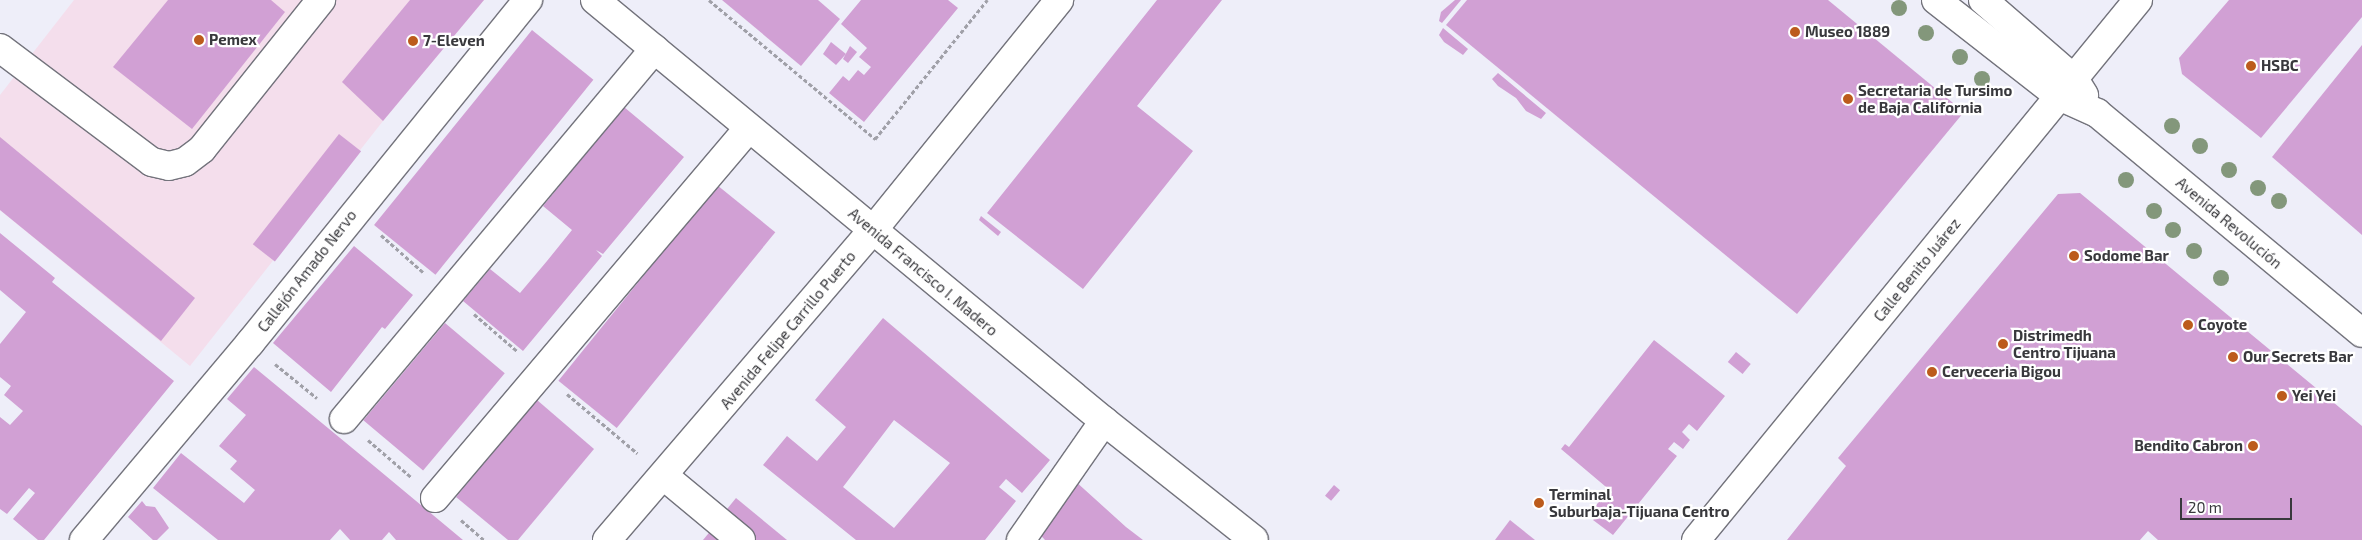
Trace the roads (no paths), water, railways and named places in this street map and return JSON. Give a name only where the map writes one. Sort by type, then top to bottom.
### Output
[{"type":"main road","points":[[0,48],[152,162],[170,166],[185,162],[202,149],[321,0]]},
{"type":"main road","name":"Callejón Amado Nervo","points":[[84,540],[250,344],[354,212],[528,0]]},
{"type":"main road","name":"Avenida Francisco I. Madero","points":[[595,0],[1104,422],[1254,540]]},
{"type":"main road","name":"Avenida Felipe Carrillo Puerto","points":[[608,540],[873,230],[1059,0]]},
{"type":"main road","name":"Avenida Revolución","points":[[1936,0],[2066,88],[2362,333]]},
{"type":"main road","name":"Avenida Revolución","points":[[1983,0],[2066,88]]},
{"type":"main road","name":"Calle Benito Juárez","points":[[1696,540],[2138,0]]},
{"type":"main road","points":[[344,419],[654,49]]},
{"type":"main road","points":[[435,498],[749,128]]},
{"type":"main road","points":[[1021,540],[1104,422]]},
{"type":"main road","points":[[664,476],[741,540]]},
{"type":"place","name":"Museo 1889","points":[[1795,32]]},
{"type":"place","name":"Pemex","points":[[199,40]]},
{"type":"place","name":"7-Eleven","points":[[413,41]]},
{"type":"place","name":"HSBC","points":[[2251,66]]},
{"type":"place","name":"Secretaria de Tursimo de Baja California","points":[[1848,99]]},
{"type":"place","name":"Sodome Bar","points":[[2074,256]]},
{"type":"place","name":"Coyote","points":[[2188,325]]},
{"type":"place","name":"Distrimedh Centro Tijuana","points":[[2003,344]]},
{"type":"place","name":"Our Secrets Bar","points":[[2233,357]]},
{"type":"place","name":"Cerveceria Bigou","points":[[1932,372]]},
{"type":"place","name":"Yei Yei","points":[[2282,396]]},
{"type":"place","name":"Bendito Cabron","points":[[2253,446]]},
{"type":"place","name":"Terminal Suburbaja-Tijuana Centro","points":[[1539,503]]}]
